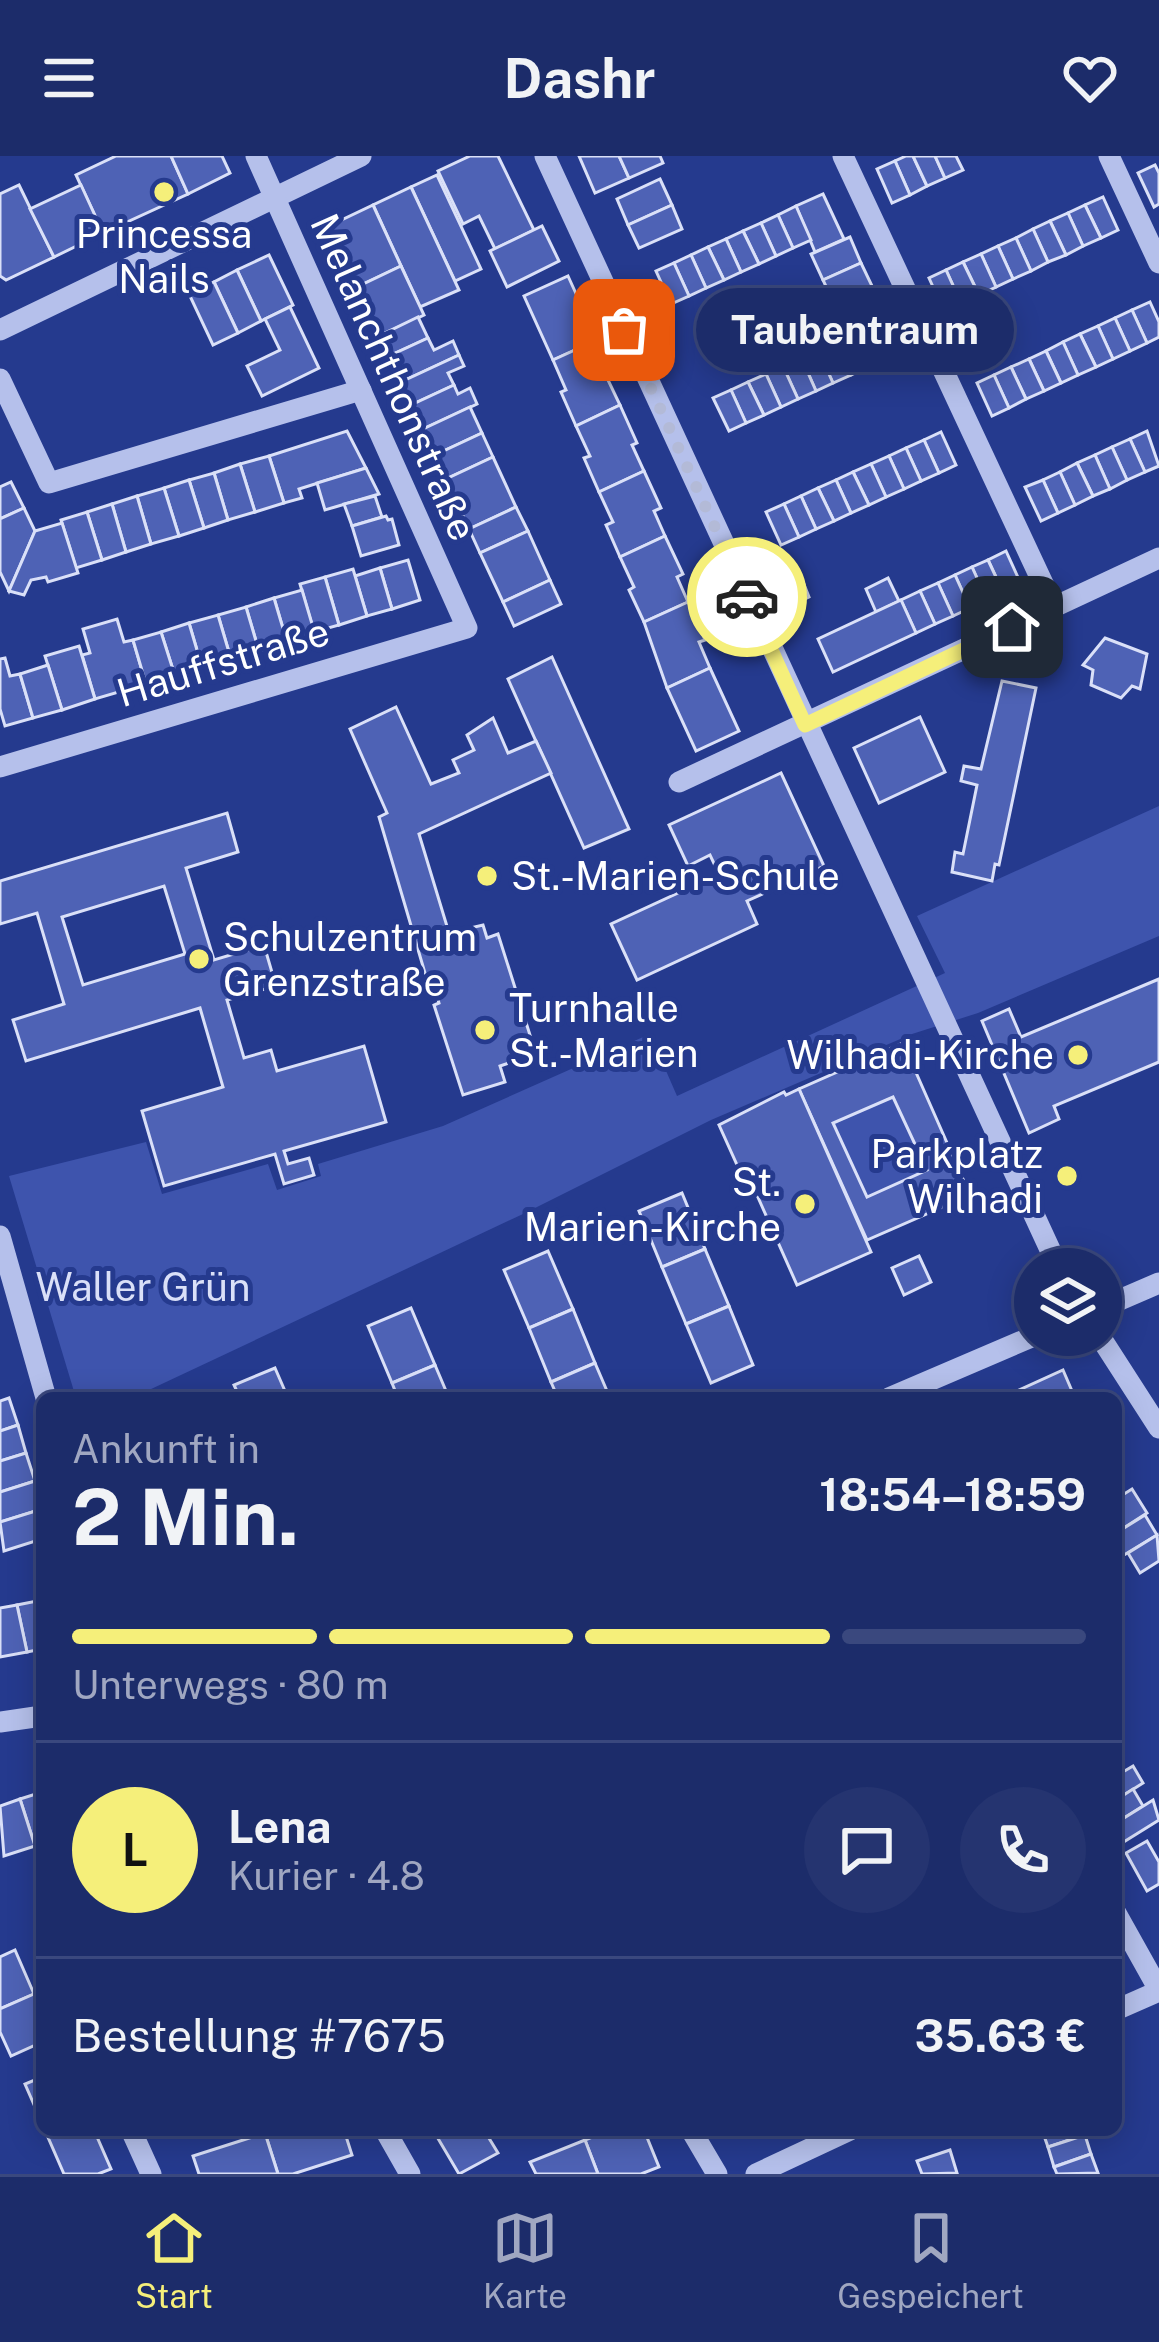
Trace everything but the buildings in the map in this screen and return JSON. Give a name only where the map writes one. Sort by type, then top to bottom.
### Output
[{"type":"street","name":"Melanchthonstraße","points":[[256,156],[467,628]]},
{"type":"street","points":[[0,330],[360,156]]},
{"type":"street","points":[[545,156],[1050,1248]]},
{"type":"street","points":[[843,156],[1054,607]]},
{"type":"street","points":[[1109,156],[1159,263]]},
{"type":"street","points":[[0,379],[49,483],[361,390]]},
{"type":"street","points":[[680,782],[1159,558]]},
{"type":"street","name":"Hauffstraße","points":[[0,766],[467,628]]},
{"type":"street","points":[[0,1236],[44,1392]]},
{"type":"street","points":[[1122,1299],[1159,1282]]},
{"type":"street","points":[[903,1392],[1014,1344]]},
{"type":"street","points":[[1113,1356],[1159,1428]]},
{"type":"street","points":[[0,1721],[36,1717]]},
{"type":"street","points":[[1122,1924],[1159,1990],[1122,2007]]},
{"type":"street","points":[[134,2136],[151,2174]]},
{"type":"street","points":[[388,2136],[410,2174]]},
{"type":"street","points":[[694,2136],[716,2174]]},
{"type":"street","points":[[756,2174],[837,2136]]},
{"type":"green space","name":"Waller Grün","points":[[1159,806],[1159,936],[711,1120],[145,1392],[74,1392],[9,1176],[146,1142],[162,1194],[268,1164],[277,1190],[321,1176],[318,1164],[443,1126],[650,1034],[677,1096],[945,973],[917,916]]},
{"type":"green space","points":[[893,1097],[927,1170],[867,1197],[833,1124]]},
{"type":"way so far","points":[[624,330],[747,597]]},
{"type":"place","name":"Princessa Nails","points":[[164,192]]},
{"type":"place","name":"Taubentraum","points":[[624,330]]},
{"type":"place","name":"St.-Marien-Schule","points":[[487,876]]},
{"type":"place","name":"Schulzentrum Grenzstraße","points":[[199,959]]},
{"type":"place","name":"Turnhalle St.-Marien","points":[[485,1030]]},
{"type":"place","name":"Wilhadi-Kirche","points":[[1078,1055]]},
{"type":"place","name":"Parkplatz Wilhadi","points":[[1067,1176]]},
{"type":"place","name":"St. Marien-Kirche","points":[[805,1204]]},
{"type":"route","points":[[747,597],[805,725],[1012,627]]}]
